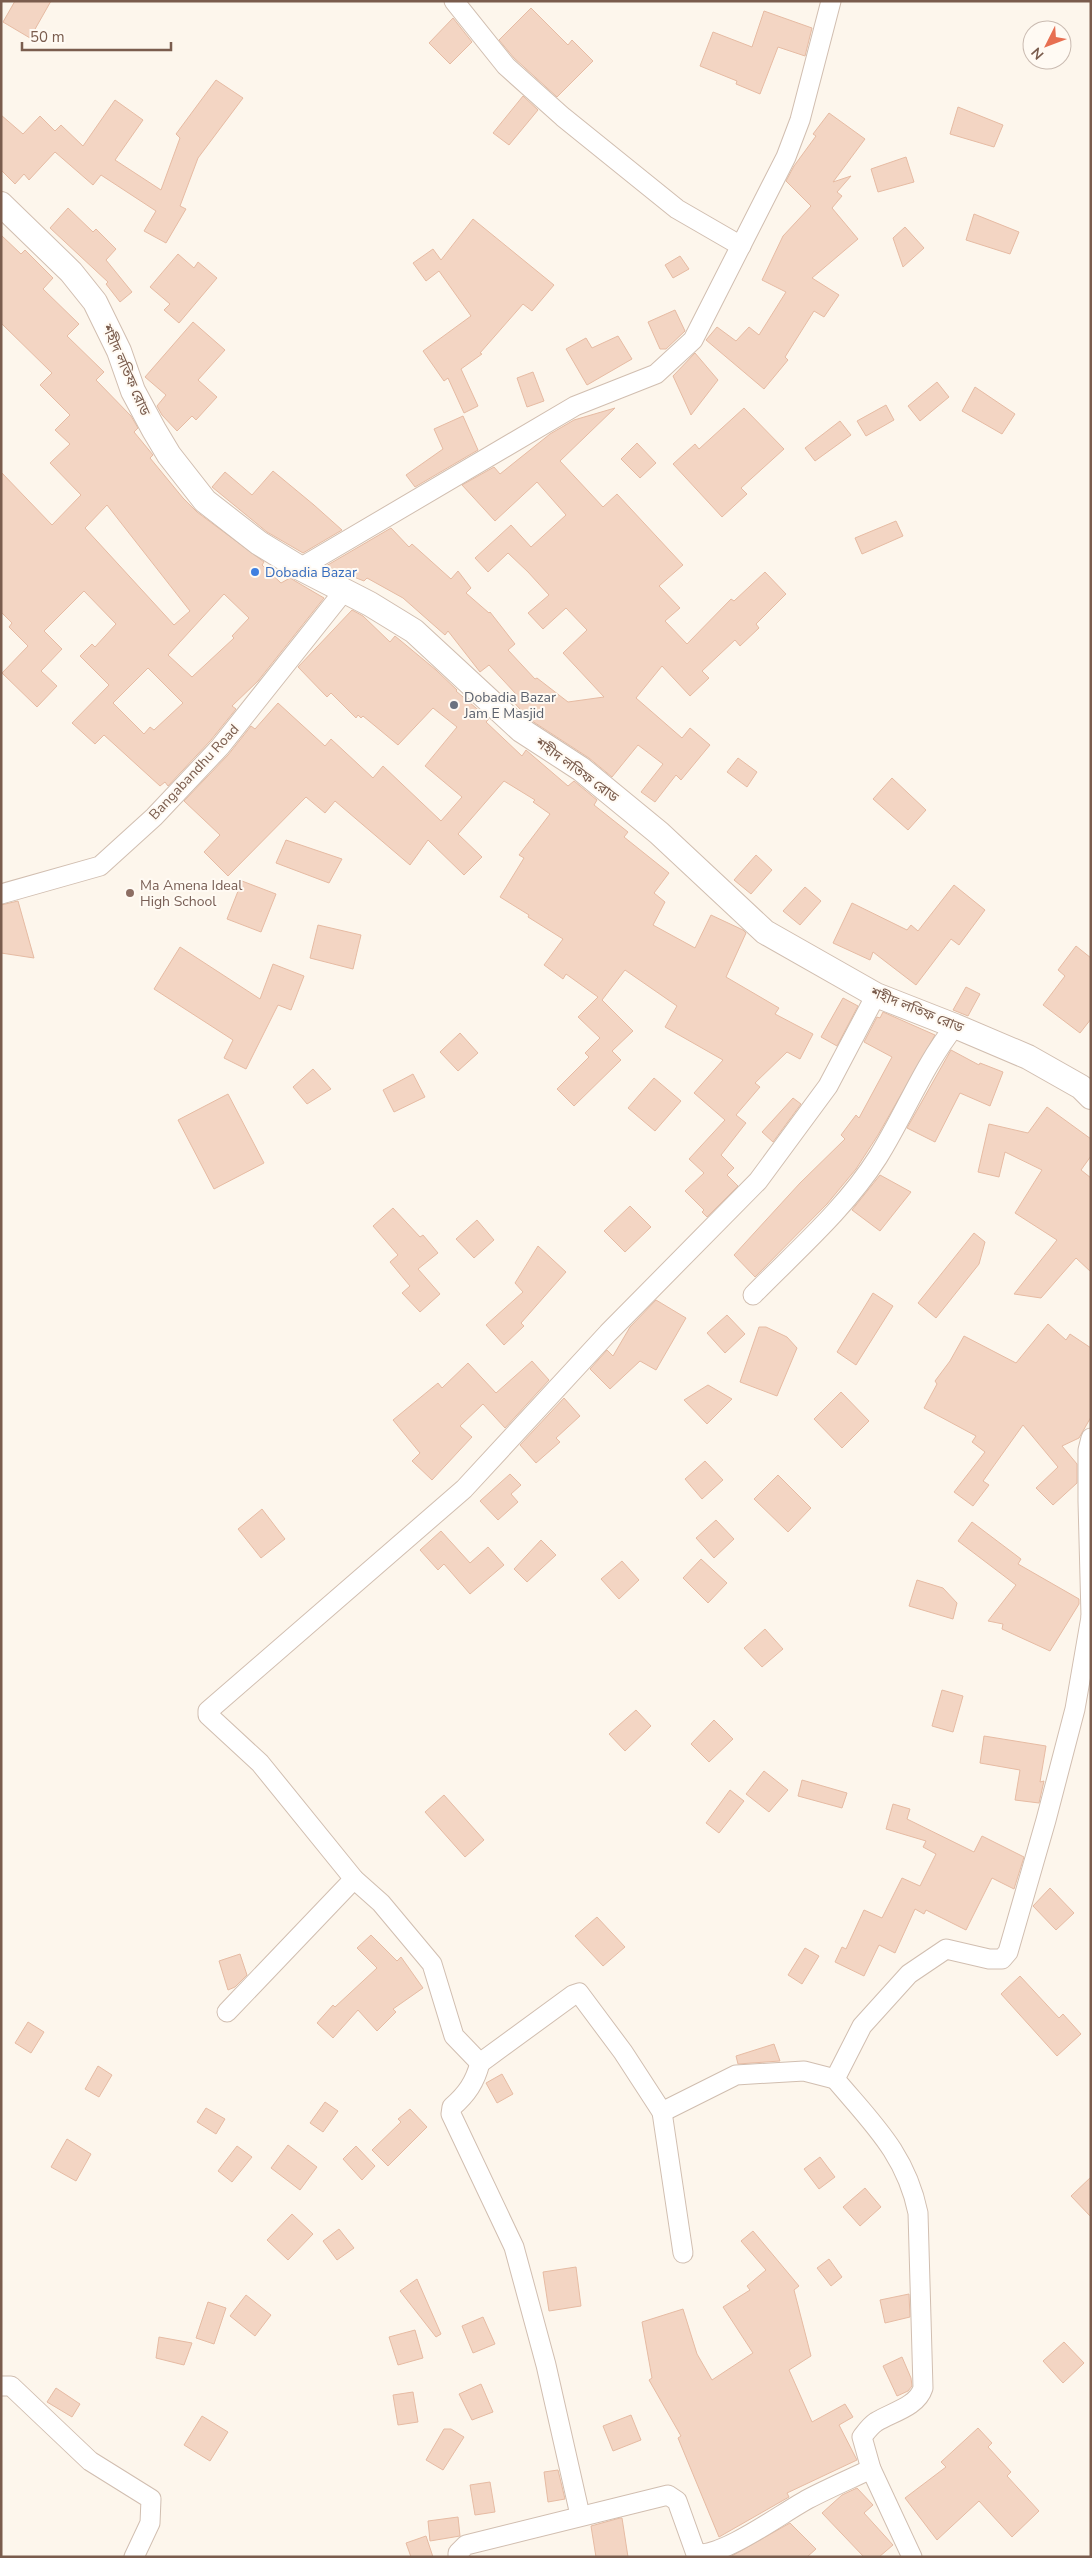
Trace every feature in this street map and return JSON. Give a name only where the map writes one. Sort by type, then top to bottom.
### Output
[{"type":"street","points":[[454,1],[506,66],[563,118],[676,209],[741,246]]},
{"type":"street","points":[[300,568],[575,406],[656,374],[693,340],[786,157],[797,127],[831,1]]},
{"type":"street","name":"শহীদ লতিফ রোড","points":[[1,204],[70,272],[95,302],[119,351],[133,391],[154,430],[169,455],[205,501],[259,543],[414,631],[521,730],[580,769],[659,833],[765,932],[876,995],[1028,1057],[1081,1087],[1091,1097]]},
{"type":"street","name":"Bangabandhu Road","points":[[1,894],[100,866],[154,817],[220,747],[344,591]]},
{"type":"street","points":[[480,2063],[454,2036],[432,1964],[381,1903],[354,1879],[260,1763],[208,1715],[208,1711],[464,1489],[608,1334],[758,1181],[828,1086],[876,995]]},
{"type":"street","points":[[753,1295],[838,1208],[878,1158],[939,1046],[955,1026]]},
{"type":"street","points":[[835,2079],[862,2026],[909,1974],[946,1949],[989,1959],[1002,1959],[1008,1952],[1046,1820],[1075,1709],[1091,1617],[1088,1450],[1091,1438]]},
{"type":"street","points":[[227,2012],[354,1879]]},
{"type":"street","points":[[580,2515],[546,2365],[514,2248],[451,2114],[452,2107],[466,2095],[477,2077],[480,2063],[573,1995],[580,1993],[623,2052],[662,2112],[683,2253]]},
{"type":"street","points":[[662,2112],[736,2075],[804,2071],[835,2079],[892,2147],[914,2192],[918,2213],[923,2388],[920,2397],[914,2402],[874,2424],[862,2437],[871,2469],[912,2557]]},
{"type":"street","points":[[1,2386],[11,2386],[90,2461],[151,2499],[150,2523],[134,2557]]},
{"type":"street","points":[[458,2557],[458,2552],[466,2546],[580,2515],[668,2495],[677,2501],[696,2554],[705,2555],[730,2545],[808,2499],[871,2469]]},
{"type":"building","points":[[15,1],[51,1],[30,38],[3,22]]},
{"type":"building","points":[[531,8],[568,45],[572,40],[593,61],[557,97],[514,58],[499,40]]},
{"type":"building","points":[[764,11],[812,28],[805,56],[778,47],[760,94],[736,84],[737,81],[700,66],[713,32],[752,47]]},
{"type":"building","points":[[453,18],[472,42],[450,64],[429,43]]},
{"type":"building","points":[[216,80],[243,98],[198,158],[180,206],[186,209],[166,243],[144,231],[156,211],[101,175],[93,185],[55,152],[29,180],[24,174],[15,184],[1,170],[1,115],[23,134],[40,116],[55,131],[61,125],[83,146],[115,100],[143,120],[115,160],[161,190],[180,138],[176,134]]},
{"type":"building","points":[[523,96],[538,110],[509,145],[493,133]]},
{"type":"building","points":[[958,107],[1003,125],[994,147],[950,134]]},
{"type":"building","points":[[829,113],[865,139],[833,182],[851,176],[837,192],[842,196],[832,208],[858,239],[812,278],[839,295],[824,317],[814,311],[785,357],[788,360],[764,389],[706,340],[717,327],[736,341],[749,327],[759,335],[786,292],[762,280],[783,236],[811,206],[786,181],[794,166],[816,136],[813,134]]},
{"type":"building","points":[[906,157],[914,182],[878,192],[871,169]]},
{"type":"building","points":[[68,208],[93,232],[96,229],[116,249],[106,260],[132,292],[120,302],[106,284],[108,282],[50,228]]},
{"type":"building","points":[[974,214],[1019,232],[1010,254],[966,240]]},
{"type":"building","points":[[473,219],[554,285],[532,311],[523,304],[480,353],[482,354],[461,369],[478,406],[464,413],[448,378],[444,381],[423,351],[471,316],[439,271],[426,281],[413,263],[433,249],[441,260]]},
{"type":"building","points":[[905,227],[924,248],[903,267],[893,238]]},
{"type":"building","points":[[1,235],[21,254],[25,250],[53,278],[43,289],[79,324],[67,336],[104,372],[96,380],[131,416],[138,428],[134,432],[153,455],[150,458],[183,498],[197,512],[264,562],[262,565],[281,583],[290,578],[324,598],[258,681],[232,706],[236,709],[211,740],[168,786],[165,782],[160,786],[104,735],[95,744],[72,723],[109,685],[80,656],[92,644],[95,647],[116,624],[84,591],[44,631],[62,649],[41,671],[57,686],[37,707],[2,673],[28,646],[9,627],[12,623],[1,612],[1,472],[52,525],[81,495],[50,463],[70,444],[55,430],[70,415],[40,385],[52,373],[1,323]],"holes":[[[107,505],[190,611],[174,625],[85,528]],[[224,594],[249,618],[232,636],[234,638],[192,677],[168,655]],[[148,668],[183,703],[154,730],[150,727],[144,734],[113,703]]]},
{"type":"building","points":[[178,254],[194,268],[198,262],[217,278],[179,323],[164,310],[170,304],[150,287]]},
{"type":"building","points":[[680,256],[689,269],[673,278],[665,265]]},
{"type":"building","points":[[675,310],[685,331],[666,349],[660,349],[648,322]]},
{"type":"building","points":[[193,322],[225,350],[198,380],[217,397],[196,420],[192,416],[177,431],[162,415],[157,406],[166,395],[145,377]]},
{"type":"building","points":[[618,336],[632,359],[587,385],[566,349],[586,338],[592,348]]},
{"type":"building","points":[[695,353],[718,380],[691,415],[673,376]]},
{"type":"building","points":[[533,372],[544,401],[527,407],[517,378]]},
{"type":"building","points":[[937,382],[949,397],[920,421],[908,406]]},
{"type":"building","points":[[975,387],[1015,414],[1002,434],[962,411]]},
{"type":"building","points":[[886,405],[894,420],[866,436],[857,421]]},
{"type":"building","points":[[615,408],[560,461],[603,507],[617,494],[683,565],[659,586],[680,608],[665,621],[687,644],[731,599],[734,601],[765,572],[786,594],[756,624],[759,628],[740,646],[735,640],[702,671],[709,678],[690,696],[662,666],[636,698],[682,738],[690,728],[710,745],[681,780],[676,775],[655,802],[641,792],[663,764],[638,745],[612,777],[589,758],[529,719],[510,698],[516,694],[489,665],[480,672],[448,631],[445,635],[403,598],[367,578],[364,581],[326,566],[391,528],[409,547],[412,544],[451,579],[458,571],[471,588],[466,593],[490,612],[515,644],[508,650],[535,679],[537,678],[568,702],[604,697],[563,653],[587,630],[566,608],[543,629],[528,613],[549,595],[528,572],[508,553],[488,572],[475,558],[511,525],[531,547],[566,515],[537,482],[495,521],[462,485],[494,467],[500,474],[550,434],[574,420]]},
{"type":"building","points":[[744,408],[784,449],[741,488],[747,494],[722,517],[673,464],[695,444],[699,449]]},
{"type":"building","points":[[463,416],[478,450],[415,487],[406,475],[443,449],[434,429]]},
{"type":"building","points":[[840,421],[851,435],[815,461],[805,448]]},
{"type":"building","points":[[637,443],[656,463],[640,478],[621,459]]},
{"type":"building","points":[[273,471],[342,530],[303,553],[267,532],[212,487],[225,472],[252,495]]},
{"type":"building","points":[[896,521],[903,536],[862,554],[855,538]]},
{"type":"building","points":[[352,610],[363,616],[390,642],[395,636],[436,670],[456,691],[489,719],[486,722],[522,756],[526,750],[568,786],[574,781],[597,800],[594,805],[628,832],[624,837],[669,873],[654,893],[665,902],[653,925],[695,948],[711,915],[743,930],[746,933],[726,977],[779,1008],[775,1014],[813,1034],[800,1059],[787,1052],[755,1083],[760,1087],[736,1115],[746,1123],[721,1155],[734,1168],[727,1175],[738,1186],[707,1217],[702,1212],[704,1210],[685,1191],[704,1173],[689,1159],[725,1120],[694,1093],[723,1060],[665,1027],[677,1006],[625,970],[602,1000],[633,1031],[612,1051],[621,1060],[574,1106],[557,1089],[589,1057],[585,1053],[600,1038],[578,1017],[598,997],[566,974],[563,979],[544,965],[563,939],[500,897],[524,858],[519,855],[550,814],[533,802],[535,800],[504,781],[458,834],[482,857],[464,875],[428,840],[410,865],[335,801],[325,813],[306,797],[228,876],[204,852],[220,835],[184,801],[228,755],[251,726],[255,729],[278,703],[325,746],[331,739],[373,778],[383,766],[441,821],[462,797],[425,766],[457,727],[433,708],[398,745],[363,716],[361,718],[358,715],[356,718],[331,693],[327,697],[298,667]]},
{"type":"building","points":[[738,758],[757,772],[747,787],[727,772]]},
{"type":"building","points":[[892,778],[926,810],[908,830],[873,799]]},
{"type":"building","points":[[286,840],[342,859],[329,883],[276,863]]},
{"type":"building","points":[[756,855],[772,870],[751,894],[734,880]]},
{"type":"building","points":[[242,881],[276,894],[261,932],[227,919]]},
{"type":"building","points":[[954,885],[985,910],[959,945],[951,939],[916,985],[873,952],[870,960],[833,943],[852,903],[907,930],[911,925],[918,931]]},
{"type":"building","points":[[805,887],[821,901],[800,925],[783,911]]},
{"type":"building","points":[[18,901],[34,958],[1,953],[1,905]]},
{"type":"building","points":[[318,925],[361,935],[353,969],[310,958]]},
{"type":"building","points":[[1076,946],[1091,958],[1091,1019],[1080,1033],[1043,1005],[1065,976],[1058,970]]},
{"type":"building","points":[[180,947],[260,999],[273,964],[304,976],[291,1010],[278,1005],[246,1069],[224,1058],[233,1040],[154,989]]},
{"type":"building","points":[[966,987],[980,994],[968,1016],[953,1010]]},
{"type":"building","points":[[843,998],[858,1006],[837,1046],[821,1037]]},
{"type":"building","points":[[883,1012],[935,1035],[878,1135],[856,1169],[827,1204],[755,1277],[734,1255],[800,1183],[845,1139],[841,1135],[856,1115],[859,1118],[892,1057],[864,1042],[877,1017],[880,1018]]},
{"type":"building","points":[[460,1033],[478,1053],[458,1071],[440,1052]]},
{"type":"building","points":[[951,1050],[979,1065],[980,1063],[1003,1072],[990,1106],[960,1093],[935,1142],[907,1128]]},
{"type":"building","points":[[313,1069],[331,1089],[307,1104],[293,1087]]},
{"type":"building","points":[[413,1074],[425,1097],[394,1112],[383,1090]]},
{"type":"building","points":[[654,1078],[681,1101],[655,1131],[628,1108]]},
{"type":"building","points":[[228,1094],[264,1163],[214,1189],[178,1120]]},
{"type":"building","points":[[793,1098],[801,1104],[773,1142],[762,1132]]},
{"type":"building","points":[[1047,1107],[1091,1139],[1091,1156],[1081,1170],[1091,1178],[1091,1272],[1076,1258],[1041,1298],[1014,1294],[1057,1240],[1015,1213],[1042,1170],[1005,1152],[999,1177],[978,1172],[989,1124],[1028,1133]]},
{"type":"building","points":[[880,1175],[911,1192],[880,1231],[852,1210]]},
{"type":"building","points":[[630,1206],[651,1227],[625,1252],[604,1231]]},
{"type":"building","points":[[393,1208],[420,1237],[423,1235],[438,1253],[418,1269],[440,1294],[420,1312],[402,1293],[410,1286],[390,1262],[398,1255],[373,1226]]},
{"type":"building","points":[[477,1220],[494,1240],[474,1258],[456,1239]]},
{"type":"building","points":[[974,1233],[985,1242],[979,1264],[936,1318],[918,1303]]},
{"type":"building","points":[[538,1246],[566,1272],[521,1323],[524,1326],[504,1345],[486,1325],[523,1292],[515,1283]]},
{"type":"building","points":[[873,1293],[893,1306],[856,1365],[837,1352]]},
{"type":"building","points":[[656,1300],[686,1318],[656,1370],[640,1361],[610,1389],[590,1369],[607,1350],[613,1356],[630,1327]]},
{"type":"building","points":[[727,1315],[745,1334],[725,1353],[707,1333]]},
{"type":"building","points":[[1048,1324],[1066,1340],[1070,1334],[1091,1348],[1091,1417],[1079,1438],[1062,1446],[1077,1464],[1077,1483],[1053,1505],[1036,1488],[1058,1467],[1023,1425],[983,1481],[989,1485],[973,1506],[954,1492],[985,1452],[972,1442],[976,1436],[924,1408],[937,1384],[935,1381],[950,1361],[964,1336],[1016,1363]]},
{"type":"building","points":[[759,1327],[766,1327],[787,1337],[797,1348],[777,1396],[740,1382]]},
{"type":"building","points":[[532,1361],[549,1380],[505,1428],[483,1404],[460,1426],[472,1437],[432,1480],[412,1461],[420,1453],[393,1420],[438,1383],[442,1388],[468,1363],[496,1393]]},
{"type":"building","points":[[708,1385],[732,1399],[707,1424],[684,1400]]},
{"type":"building","points":[[841,1392],[869,1421],[842,1448],[814,1419]]},
{"type":"building","points":[[564,1398],[580,1416],[556,1438],[560,1442],[536,1463],[520,1445]]},
{"type":"building","points":[[705,1461],[723,1480],[702,1499],[685,1479]]},
{"type":"building","points":[[510,1474],[521,1485],[511,1494],[518,1502],[498,1520],[480,1501]]},
{"type":"building","points":[[778,1475],[811,1508],[788,1532],[754,1499]]},
{"type":"building","points":[[262,1509],[285,1539],[261,1558],[238,1529]]},
{"type":"building","points":[[716,1520],[734,1539],[714,1558],[696,1538]]},
{"type":"building","points":[[972,1522],[1021,1559],[1018,1564],[1079,1599],[1079,1604],[1050,1651],[1002,1629],[1003,1624],[988,1621],[1016,1585],[958,1541]]},
{"type":"building","points":[[441,1531],[470,1563],[488,1547],[504,1565],[470,1594],[444,1564],[438,1570],[420,1550]]},
{"type":"building","points":[[541,1540],[556,1555],[527,1582],[514,1569]]},
{"type":"building","points":[[701,1559],[727,1583],[708,1603],[683,1578]]},
{"type":"building","points":[[622,1561],[639,1580],[619,1599],[601,1579]]},
{"type":"building","points":[[917,1580],[943,1588],[957,1603],[953,1619],[909,1606]]},
{"type":"building","points":[[765,1629],[783,1649],[762,1667],[744,1648]]},
{"type":"building","points":[[942,1690],[963,1696],[953,1732],[932,1726]]},
{"type":"building","points":[[636,1710],[651,1726],[625,1751],[609,1734]]},
{"type":"building","points":[[714,1720],[733,1739],[709,1762],[691,1744]]},
{"type":"building","points":[[984,1736],[1046,1746],[1040,1782],[1044,1781],[1039,1803],[1015,1800],[1020,1770],[980,1763]]},
{"type":"building","points":[[764,1771],[788,1790],[769,1812],[746,1794]]},
{"type":"building","points":[[802,1780],[847,1793],[842,1808],[798,1796]]},
{"type":"building","points":[[730,1790],[744,1801],[719,1833],[706,1823]]},
{"type":"building","points":[[444,1795],[484,1840],[465,1857],[425,1812]]},
{"type":"building","points":[[893,1804],[910,1809],[907,1819],[974,1852],[982,1836],[1024,1857],[1014,1889],[992,1878],[966,1930],[926,1910],[924,1914],[915,1909],[895,1953],[879,1945],[864,1976],[835,1962],[842,1947],[846,1949],[864,1910],[882,1918],[902,1878],[920,1886],[936,1854],[923,1847],[926,1841],[886,1829]]},
{"type":"building","points":[[1050,1888],[1074,1913],[1056,1930],[1033,1906]]},
{"type":"building","points":[[597,1917],[625,1947],[603,1966],[575,1936]]},
{"type":"building","points":[[371,1935],[397,1961],[401,1957],[423,1988],[393,2009],[396,2012],[377,2031],[358,2010],[333,2038],[317,2023],[333,2005],[335,2007],[377,1968],[357,1948]]},
{"type":"building","points":[[805,1948],[819,1956],[802,1984],[788,1975]]},
{"type":"building","points":[[240,1954],[247,1975],[235,1987],[228,1990],[219,1961]]},
{"type":"building","points":[[1020,1976],[1059,2018],[1063,2014],[1081,2034],[1057,2056],[1001,1994]]},
{"type":"building","points":[[28,2022],[44,2032],[31,2053],[15,2043]]},
{"type":"building","points":[[774,2044],[780,2061],[738,2064],[736,2056]]},
{"type":"building","points":[[98,2066],[112,2075],[99,2097],[85,2089]]},
{"type":"building","points":[[502,2074],[513,2094],[497,2103],[486,2083]]},
{"type":"building","points":[[325,2102],[338,2111],[323,2132],[310,2123]]},
{"type":"building","points":[[206,2108],[225,2119],[216,2134],[197,2122]]},
{"type":"building","points":[[410,2109],[427,2127],[388,2166],[372,2150],[401,2122],[398,2119]]},
{"type":"building","points":[[67,2139],[91,2154],[76,2181],[51,2167]]},
{"type":"building","points":[[288,2145],[317,2167],[300,2190],[271,2168]]},
{"type":"building","points":[[237,2146],[252,2157],[232,2182],[218,2171]]},
{"type":"building","points":[[356,2146],[375,2166],[362,2180],[343,2159]]},
{"type":"building","points":[[820,2157],[835,2177],[819,2189],[804,2169]]},
{"type":"building","points":[[1091,2177],[1091,2217],[1071,2196]]},
{"type":"building","points":[[865,2188],[881,2207],[860,2226],[843,2207]]},
{"type":"building","points":[[292,2214],[313,2234],[288,2260],[267,2240]]},
{"type":"building","points":[[339,2229],[354,2248],[337,2260],[323,2241]]},
{"type":"building","points":[[753,2231],[799,2286],[794,2290],[811,2356],[789,2370],[812,2422],[845,2404],[853,2417],[839,2425],[857,2460],[787,2493],[789,2497],[719,2537],[678,2438],[681,2436],[649,2380],[652,2378],[642,2322],[683,2309],[697,2354],[712,2380],[753,2353],[723,2307],[750,2290],[747,2286],[766,2270],[741,2241]]},
{"type":"building","points":[[829,2259],[842,2277],[831,2286],[817,2268]]},
{"type":"building","points":[[576,2267],[581,2306],[549,2311],[543,2272]]},
{"type":"building","points":[[417,2279],[441,2334],[436,2337],[400,2291]]},
{"type":"building","points":[[909,2294],[910,2317],[885,2323],[880,2300]]},
{"type":"building","points":[[246,2295],[271,2315],[255,2336],[230,2316]]},
{"type":"building","points":[[208,2302],[226,2308],[214,2344],[196,2338]]},
{"type":"building","points":[[483,2317],[495,2344],[473,2353],[462,2326]]},
{"type":"building","points":[[415,2330],[423,2358],[398,2365],[389,2337]]},
{"type":"building","points":[[159,2337],[192,2343],[184,2365],[156,2358]]},
{"type":"building","points":[[1064,2342],[1084,2363],[1063,2383],[1043,2361]]},
{"type":"building","points":[[902,2357],[911,2378],[912,2386],[908,2391],[897,2396],[883,2366]]},
{"type":"building","points":[[481,2384],[493,2412],[472,2420],[459,2394]]},
{"type":"building","points":[[56,2388],[80,2404],[72,2417],[47,2402]]},
{"type":"building","points":[[413,2392],[418,2422],[398,2425],[393,2395]]},
{"type":"building","points":[[631,2415],[641,2440],[613,2451],[603,2426]]},
{"type":"building","points":[[202,2416],[228,2432],[210,2461],[184,2445]]},
{"type":"building","points":[[978,2428],[992,2443],[988,2447],[1011,2472],[1007,2476],[1039,2511],[1012,2537],[979,2501],[937,2540],[905,2498],[946,2467],[941,2462]]},
{"type":"building","points":[[444,2429],[451,2429],[464,2437],[443,2470],[426,2460]]},
{"type":"building","points":[[558,2470],[565,2499],[548,2502],[544,2472]]},
{"type":"building","points":[[490,2482],[495,2512],[475,2515],[470,2485]]},
{"type":"building","points":[[857,2488],[873,2505],[864,2513],[893,2545],[879,2557],[864,2557],[822,2513],[842,2495]]},
{"type":"building","points":[[458,2517],[460,2536],[430,2541],[428,2521]]},
{"type":"building","points":[[622,2518],[628,2557],[596,2557],[591,2526]]},
{"type":"building","points":[[790,2523],[816,2549],[807,2557],[730,2557]]},
{"type":"building","points":[[426,2536],[433,2557],[411,2557],[406,2543]]},
{"type":"place","name":"Dobadia Bazar","points":[[255,572]]},
{"type":"place","name":"Dobadia Bazar Jam E Masjid","points":[[454,705]]},
{"type":"place","name":"Ma Amena Ideal High School","points":[[130,893]]}]
